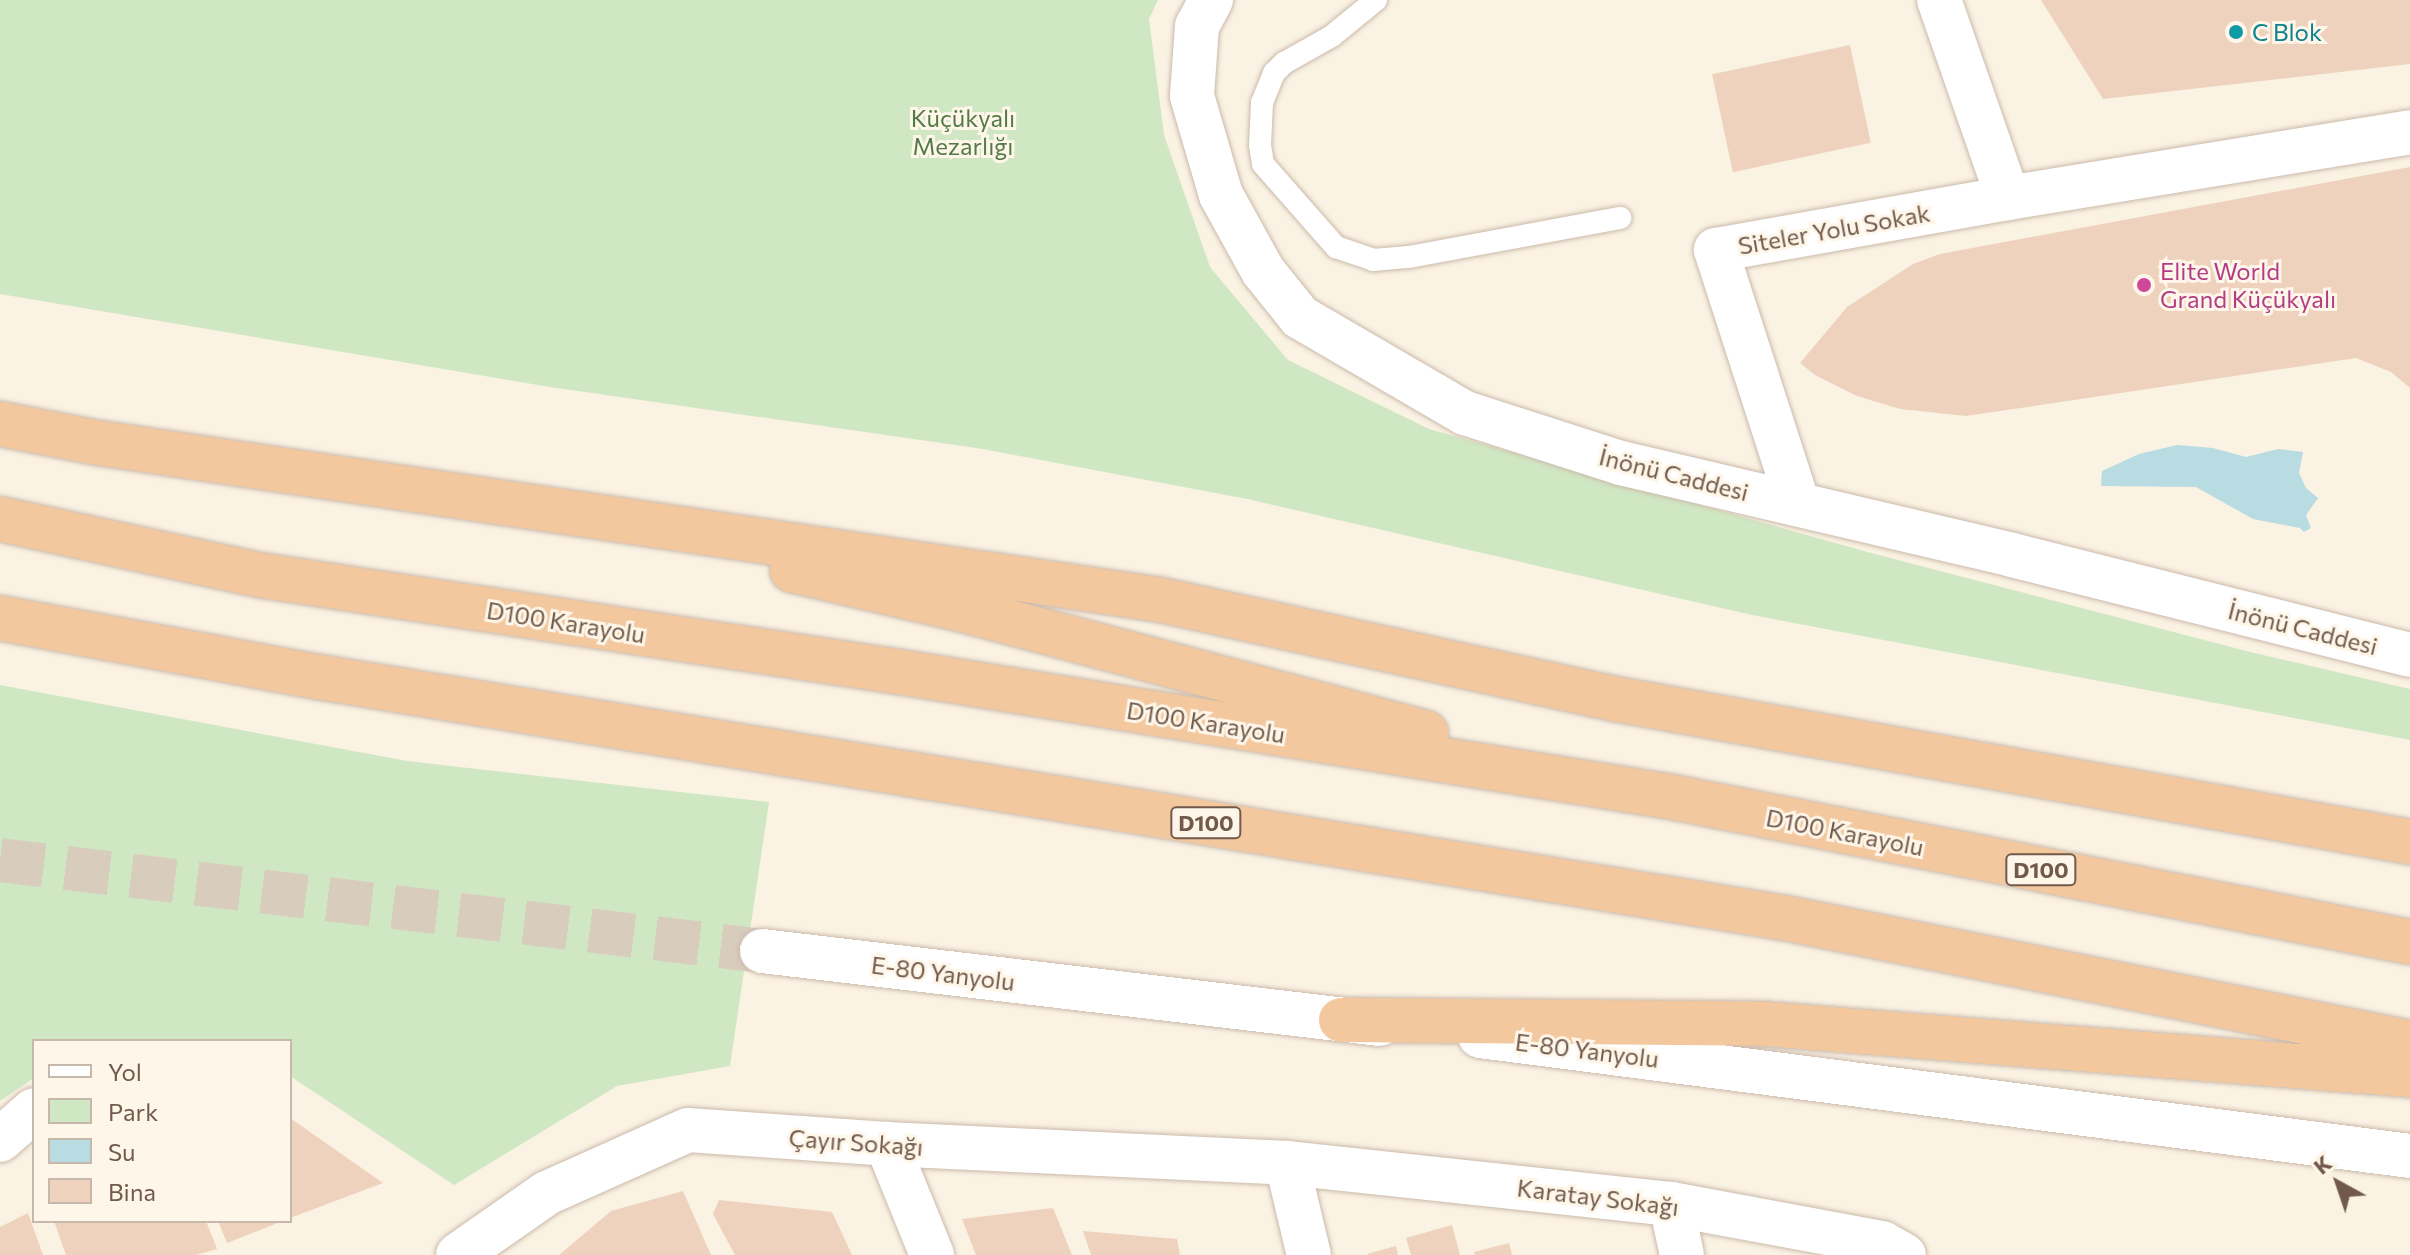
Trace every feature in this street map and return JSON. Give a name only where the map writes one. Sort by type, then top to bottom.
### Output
[{"type":"highway","points":[[0,424],[99,443],[1161,600],[1621,700],[2410,842]]},
{"type":"highway","points":[[488,500],[964,610],[1672,797]]},
{"type":"highway","name":"D100 Karayolu","points":[[0,519],[259,575],[900,672],[1672,797],[2410,942]]},
{"type":"highway","name":"D100","points":[[0,618],[319,677],[1785,918],[2410,1043]]},
{"type":"highway","points":[[1341,1020],[1765,1024],[2410,1075]]},
{"type":"street","name":"İnönü Caddesi","points":[[1211,0],[1197,26],[1192,96],[1221,195],[1263,271],[1300,317],[1465,413],[1621,463],[2410,655]]},
{"type":"street","points":[[1939,0],[2008,198],[2410,132]]},
{"type":"street","name":"Siteler Yolu Sokak","points":[[1798,504],[1716,250],[2008,198]]},
{"type":"street","name":"E-80 Yanyolu","points":[[762,951],[1341,1020],[2410,1156]]},
{"type":"street","points":[[0,1140],[32,1112]]},
{"type":"street","name":"Çayır Sokağı","points":[[458,1255],[547,1193],[688,1130],[887,1144],[1287,1163]]},
{"type":"street","points":[[887,1144],[932,1255]]},
{"type":"street","points":[[1287,1163],[1309,1255]]},
{"type":"street","name":"Karatay Sokağı","points":[[1287,1163],[1671,1204],[1882,1243],[1904,1255]]},
{"type":"street","points":[[1671,1204],[1682,1255]]},
{"type":"lane","points":[[1376,0],[1332,36],[1284,63],[1274,73],[1262,103],[1260,145],[1263,164],[1336,247],[1373,260],[1409,257],[1620,218]]},
{"type":"green space","name":"Küçükyalı Mezarlığı","points":[[0,0],[1158,0],[1149,19],[1164,135],[1210,267],[1288,360],[1429,429],[1871,553],[2250,652],[2410,689],[2410,740],[1752,615],[1247,499],[983,449],[550,387],[0,294]]},
{"type":"green space","points":[[0,685],[407,761],[769,802],[730,1066],[617,1086],[454,1185],[292,1077],[292,1039],[32,1039],[32,1079],[0,1101]]},
{"type":"water","points":[[2177,445],[2213,448],[2246,457],[2278,449],[2303,452],[2299,473],[2306,488],[2318,498],[2306,515],[2311,528],[2304,532],[2300,528],[2253,519],[2196,487],[2101,486],[2102,471],[2139,454]]},
{"type":"building","name":"C Blok","points":[[2041,0],[2410,0],[2410,64],[2103,99]]},
{"type":"building","points":[[1850,45],[1871,143],[1733,172],[1712,74]]},
{"type":"building","name":"Elite World Grand Küçükyalı","points":[[2410,167],[2410,388],[2391,372],[2356,358],[1966,416],[1900,409],[1857,396],[1815,375],[1800,363],[1847,307],[1913,264],[1940,254]]},
{"type":"building","points":[[292,1119],[383,1183],[292,1217]]},
{"type":"building","points":[[683,1191],[711,1255],[559,1255],[611,1211]]},
{"type":"building","points":[[719,1200],[832,1212],[852,1255],[735,1255],[713,1214]]},
{"type":"building","points":[[1053,1208],[1072,1255],[976,1255],[962,1219]]},
{"type":"building","points":[[28,1213],[43,1255],[0,1255],[0,1227]]},
{"type":"building","points":[[55,1223],[207,1223],[217,1249],[196,1255],[66,1255]]},
{"type":"building","points":[[219,1223],[278,1223],[227,1243]]},
{"type":"building","points":[[1452,1225],[1460,1255],[1411,1255],[1406,1238]]},
{"type":"building","points":[[1083,1231],[1177,1239],[1180,1255],[1091,1255]]},
{"type":"building","points":[[1509,1243],[1512,1255],[1475,1255],[1474,1252]]},
{"type":"building","points":[[1396,1246],[1398,1255],[1367,1254]]},
{"type":"tunnel","points":[[0,860],[762,951]]},
{"type":"place","name":"C Blok","points":[[2236,32]]},
{"type":"place","name":"Elite World Grand Küçükyalı","points":[[2144,285]]}]
